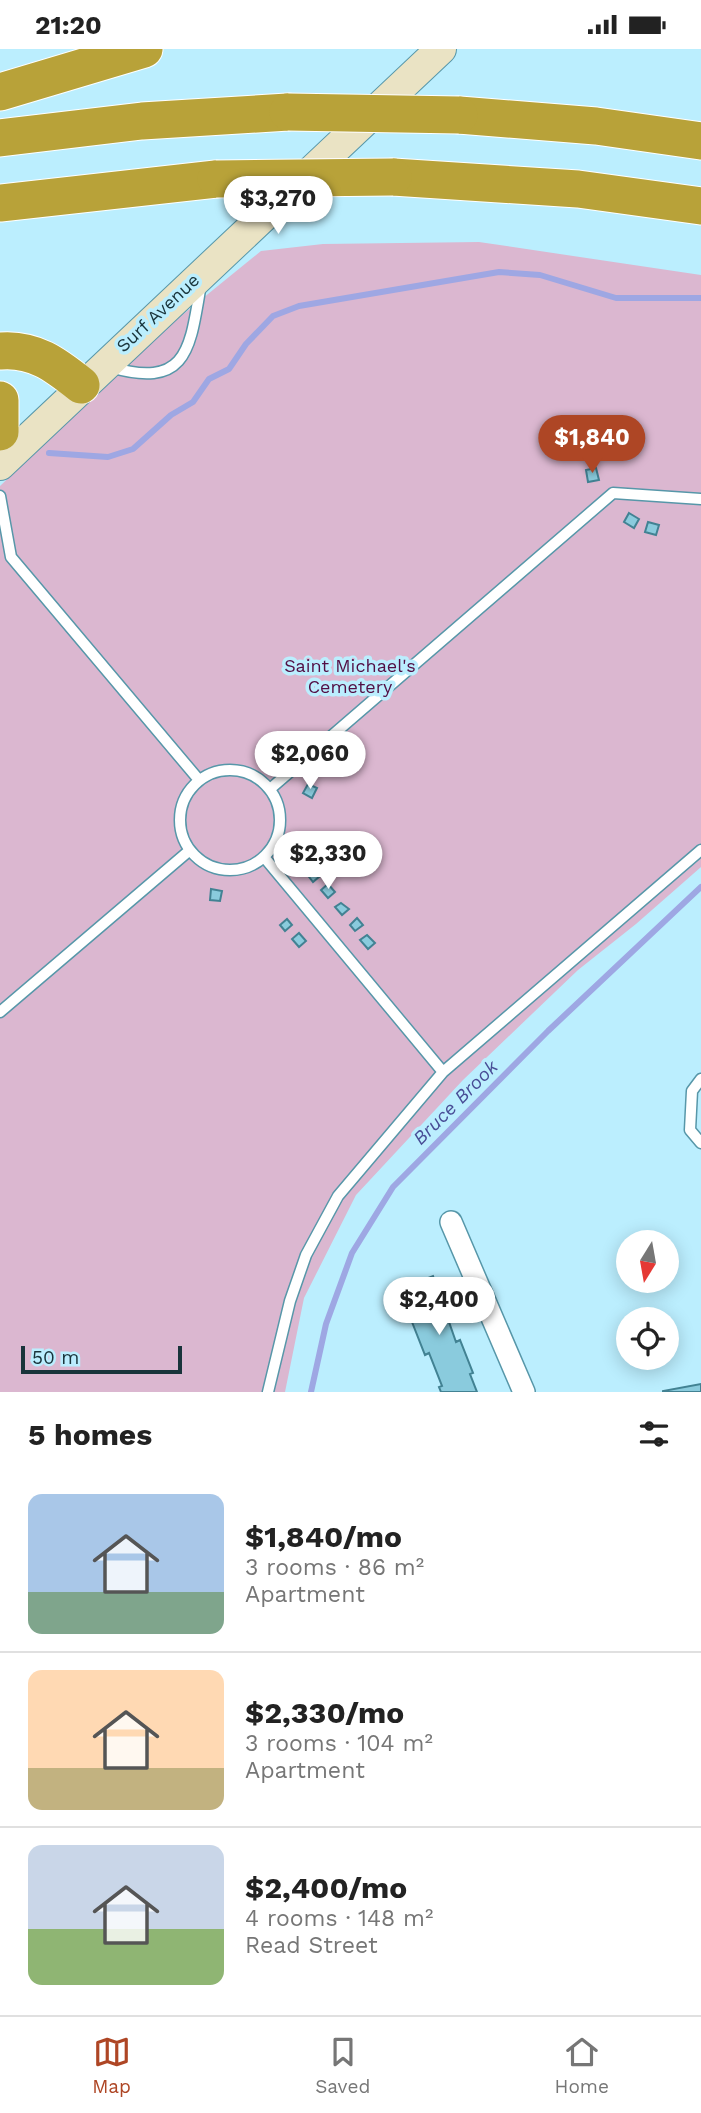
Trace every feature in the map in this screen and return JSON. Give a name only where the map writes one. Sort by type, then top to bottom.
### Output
[{"type":"highway","points":[[0,92],[144,49]]},
{"type":"highway","points":[[0,138],[142,121],[288,112],[459,114],[596,126],[701,141]]},
{"type":"highway","points":[[0,203],[216,180],[393,177],[578,189],[701,206]]},
{"type":"highway","points":[[0,351],[25,352],[92,375]]},
{"type":"highway","points":[[0,400],[0,432]]},
{"type":"main road","name":"Surf Avenue","points":[[0,465],[92,375],[441,49]]},
{"type":"street","points":[[451,1222],[524,1392]]},
{"type":"lane","points":[[92,375],[153,375],[178,361],[190,340],[204,270]]},
{"type":"lane","points":[[270,789],[613,493],[701,499]]},
{"type":"lane","points":[[0,496],[3,529],[11,557],[199,780]]},
{"type":"lane","points":[[244,771],[258,778],[270,789],[277,802],[279,832],[264,857],[250,866],[234,870],[217,868],[202,862],[190,850],[183,837],[180,821],[182,806],[199,780],[213,772],[244,771]]},
{"type":"lane","points":[[0,1013],[190,850]]},
{"type":"lane","points":[[268,1392],[294,1289],[306,1255],[338,1196],[443,1072],[701,850]]},
{"type":"lane","points":[[264,857],[443,1072]]},
{"type":"lane","points":[[701,1079],[692,1091],[690,1130],[701,1143]]},
{"type":"green space","name":"Saint Michael's Cemetery","points":[[479,242],[701,275],[701,867],[578,970],[463,1080],[356,1195],[304,1298],[285,1392],[0,1392],[0,486],[176,320],[261,251],[323,244]]},
{"type":"building","points":[[596,468],[599,480],[588,482],[586,470]]},
{"type":"building","points":[[629,513],[639,519],[634,528],[624,522]]},
{"type":"building","points":[[648,522],[659,525],[656,535],[645,532]]},
{"type":"building","points":[[308,784],[317,788],[312,798],[303,793]]},
{"type":"building","points":[[302,854],[303,865],[293,865],[293,855]]},
{"type":"building","points":[[313,867],[320,876],[313,882],[306,873]]},
{"type":"building","points":[[328,884],[335,892],[328,898],[321,890]]},
{"type":"building","points":[[211,889],[222,891],[220,901],[210,900]]},
{"type":"building","points":[[341,903],[349,909],[342,915],[335,907]]},
{"type":"building","points":[[357,918],[363,925],[355,931],[350,925]]},
{"type":"building","points":[[287,919],[292,925],[285,931],[280,925]]},
{"type":"building","points":[[299,933],[306,941],[299,947],[292,939]]},
{"type":"building","points":[[367,935],[375,943],[368,949],[360,940]]},
{"type":"building","points":[[433,1276],[456,1342],[460,1340],[473,1373],[470,1374],[477,1392],[441,1392],[439,1387],[442,1386],[429,1353],[425,1355],[412,1322],[416,1321],[403,1288]]},
{"type":"building","points":[[701,1384],[701,1392],[663,1392],[663,1391]]},
{"type":"waterway","points":[[49,453],[108,457],[133,449],[171,415],[193,402],[209,379],[229,369],[246,344],[273,316],[299,306],[499,272],[540,275],[616,298],[701,298]]},
{"type":"waterway","name":"Bruce Brook","points":[[311,1392],[326,1324],[352,1253],[393,1187],[548,1031],[701,887]]}]
